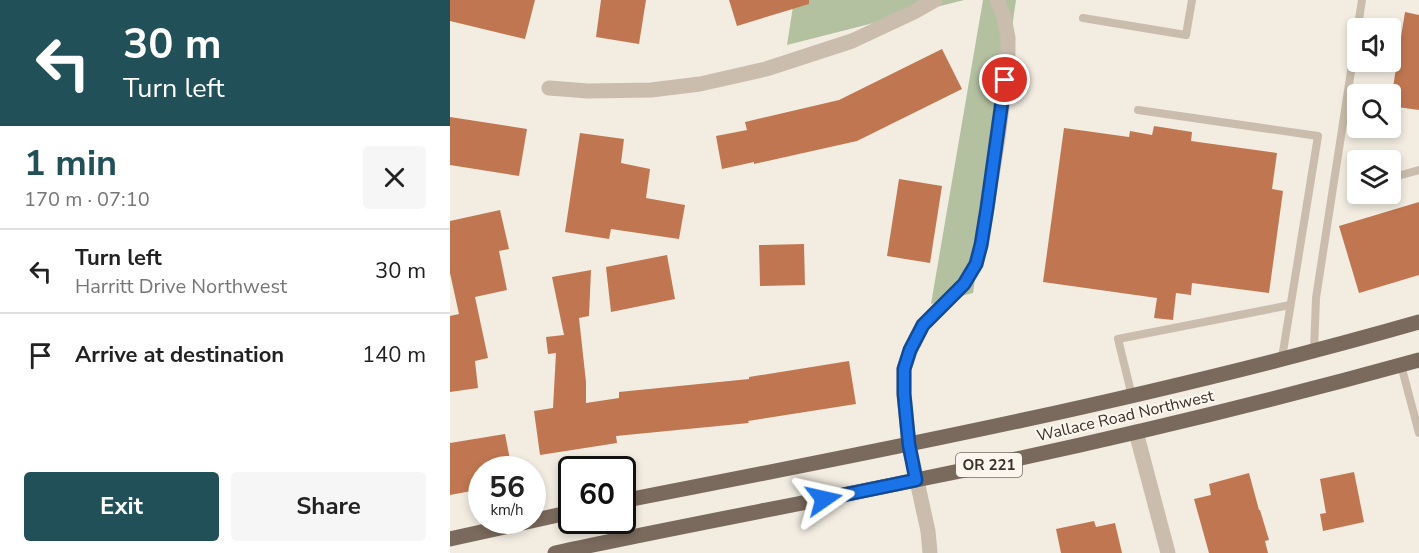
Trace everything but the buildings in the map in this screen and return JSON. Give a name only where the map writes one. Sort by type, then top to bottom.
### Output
[{"type":"main road","name":"Wallace Road Northwest","points":[[636,498],[909,445],[1132,396],[1419,322]]},
{"type":"main road","name":"Wallace Road Northwest","points":[[555,553],[916,480],[1137,432],[1419,360]]},
{"type":"main road","points":[[450,539],[558,515]]},
{"type":"street","points":[[549,88],[588,92],[651,90],[700,84],[766,69],[852,41],[935,0]]},
{"type":"street","points":[[930,553],[928,531],[909,445],[904,369],[910,350],[923,325],[964,284],[976,264],[981,245],[1008,60],[1008,38],[1004,17],[997,0]]},
{"type":"street","points":[[1137,432],[1168,553]]},
{"type":"lane","points":[[1083,18],[1186,35],[1192,0]]},
{"type":"lane","points":[[1314,350],[1316,298],[1362,0]]},
{"type":"lane","points":[[1138,110],[1318,136],[1282,358]]},
{"type":"lane","points":[[1401,175],[1419,170]]},
{"type":"lane","points":[[1132,396],[1118,339],[1290,305]]},
{"type":"lane","points":[[1401,364],[1419,433]]},
{"type":"green space","points":[[794,0],[964,0],[787,45]]},
{"type":"green space","points":[[983,0],[1016,0],[973,293],[931,304]]},
{"type":"route","points":[[824,499],[916,480],[909,445],[904,369],[910,350],[923,325],[964,284],[976,264],[987,208],[1005,80]]}]
